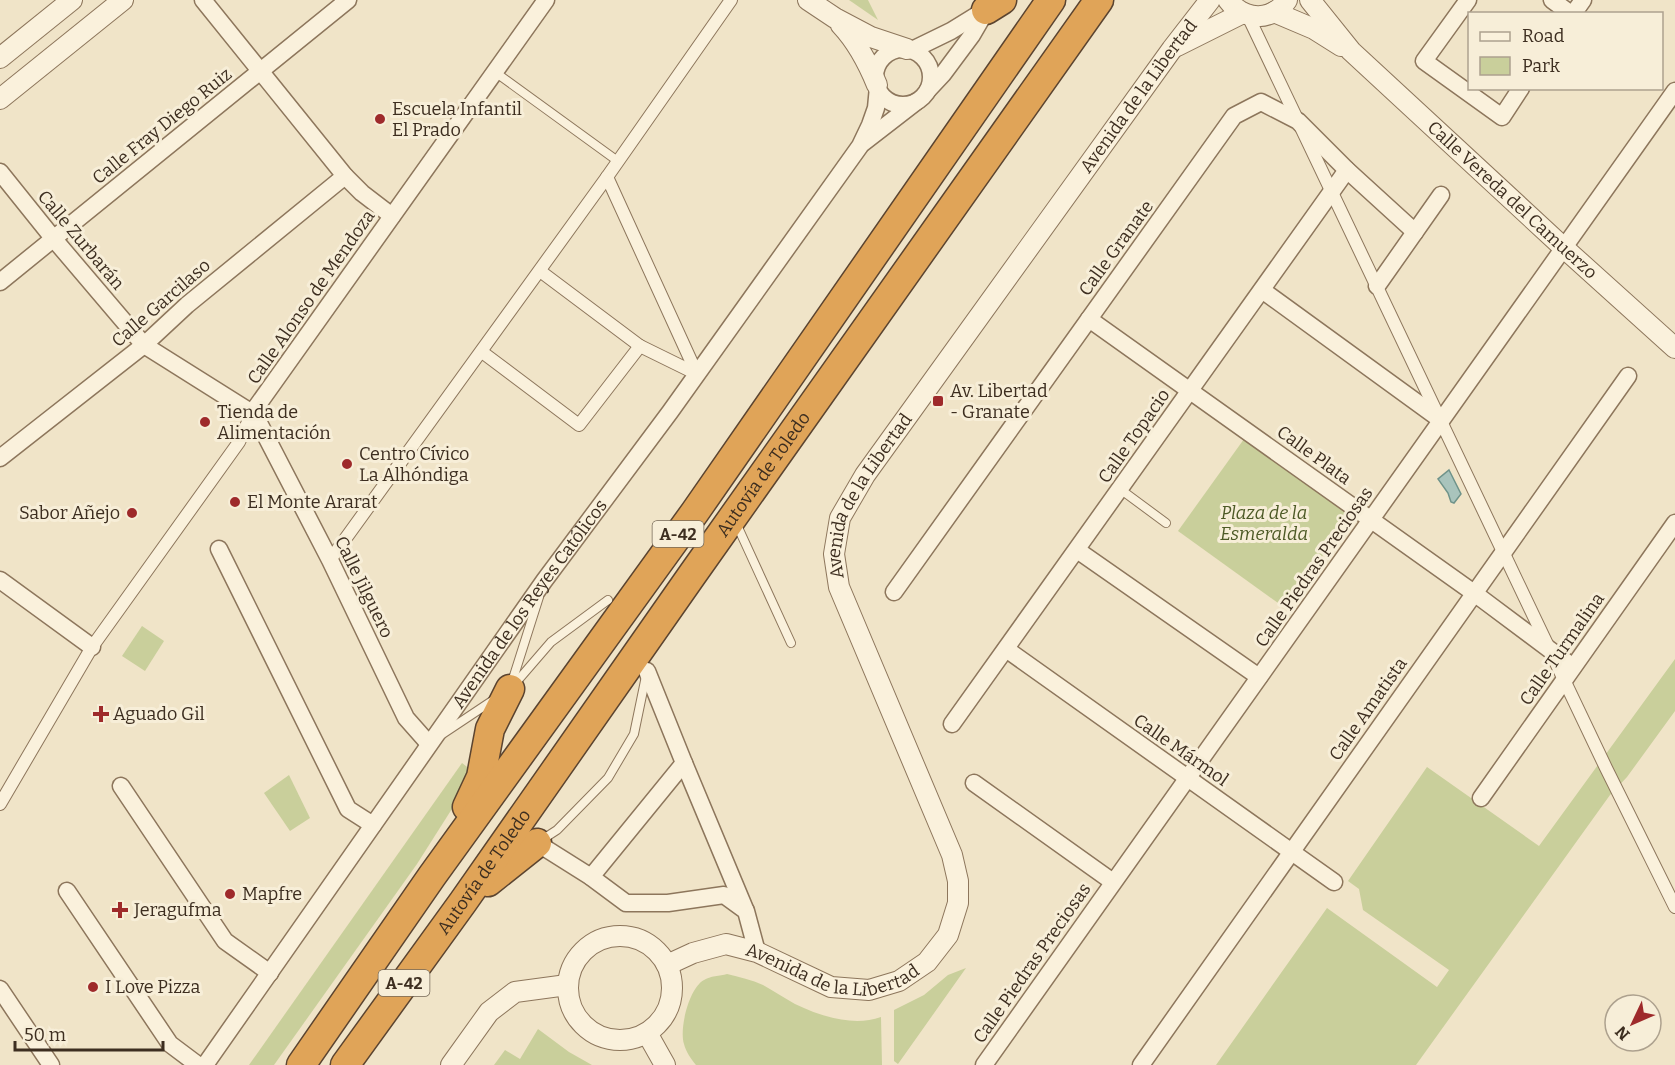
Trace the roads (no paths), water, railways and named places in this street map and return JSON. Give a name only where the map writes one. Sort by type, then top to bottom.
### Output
[{"type":"highway","name":"Autovía de Toledo","points":[[301,1065],[432,876],[695,512],[1051,0]]},
{"type":"highway","name":"Autovía de Toledo","points":[[345,1065],[463,902],[692,574],[1099,0]]},
{"type":"highway","points":[[608,600],[654,545],[695,512]]},
{"type":"highway","points":[[647,671],[692,574]]},
{"type":"highway","points":[[432,876],[482,777],[490,729],[510,689]]},
{"type":"highway","points":[[463,902],[537,843]]},
{"type":"street","points":[[0,58],[72,0]]},
{"type":"street","points":[[0,99],[123,0]]},
{"type":"street","points":[[203,0],[345,176],[362,193],[392,216]]},
{"type":"street","name":"Calle Fray Diego Ruiz","points":[[0,282],[348,0]]},
{"type":"street","name":"Calle Alonso de Mendoza","points":[[0,804],[92,647],[239,442],[252,413],[546,0]]},
{"type":"street","points":[[330,560],[619,162],[730,0]]},
{"type":"street","points":[[808,0],[835,18],[871,37],[909,50],[924,58],[930,70],[931,80],[924,94],[909,104],[892,102],[882,94],[851,36],[835,18]]},
{"type":"street","name":"Avenida de la Libertad","points":[[667,965],[693,953],[726,944],[757,952],[831,987],[868,990],[899,981],[927,962],[948,935],[958,903],[958,881],[952,855],[839,587],[834,554],[840,518],[866,475],[1172,49],[1210,0]]},
{"type":"street","name":"Calle Vereda del Camuerzo","points":[[1310,0],[1351,51],[1675,348]]},
{"type":"street","points":[[1468,0],[1424,61],[1502,117],[1520,90]]},
{"type":"street","points":[[1552,0],[1569,12]]},
{"type":"street","points":[[1574,12],[1583,0]]},
{"type":"street","name":"Avenida de los Reyes Católicos","points":[[909,50],[951,31],[993,3]]},
{"type":"street","name":"Avenida de los Reyes Católicos","points":[[860,146],[902,114],[944,74],[993,3]]},
{"type":"street","points":[[1172,49],[1240,10],[1266,15],[1280,6]]},
{"type":"street","name":"Calle Vereda del Camuerzo","points":[[1280,6],[1351,51]]},
{"type":"street","points":[[1240,10],[1298,121],[1550,651]]},
{"type":"street","points":[[878,86],[876,71],[883,58],[897,50],[909,50]]},
{"type":"street","name":"Avenida de los Reyes Católicos","points":[[205,1065],[544,581],[697,374],[860,146],[876,108],[878,86]]},
{"type":"street","name":"Calle Piedras Preciosas","points":[[984,1065],[1675,91]]},
{"type":"street","name":"Calle Granate","points":[[894,592],[1234,116],[1261,102],[1298,121],[1347,170],[1415,231]]},
{"type":"street","name":"Calle Topacio","points":[[952,724],[1347,170]]},
{"type":"street","name":"Calle Zurbarán","points":[[0,172],[144,345],[252,413]]},
{"type":"street","name":"Calle Garcilaso","points":[[0,458],[144,345],[187,305],[345,176]]},
{"type":"street","points":[[607,177],[697,374]]},
{"type":"street","points":[[1377,286],[1441,195]]},
{"type":"street","points":[[540,271],[640,346],[697,374]]},
{"type":"street","points":[[1262,290],[1441,420]]},
{"type":"street","name":"Calle Plata","points":[[1089,319],[1474,593],[1550,651],[1569,674]]},
{"type":"street","points":[[482,352],[579,425],[640,346]]},
{"type":"street","name":"Calle Amatista","points":[[1141,1065],[1628,376]]},
{"type":"street","name":"Calle Jilguero","points":[[252,413],[330,560],[406,718],[429,744]]},
{"type":"street","name":"Calle Turmalina","points":[[1481,798],[1675,523]]},
{"type":"street","points":[[219,549],[348,809],[373,825]]},
{"type":"street","points":[[1077,550],[1259,677]]},
{"type":"street","points":[[0,580],[92,647]]},
{"type":"street","name":"Calle Mármol","points":[[1006,650],[1334,882]]},
{"type":"street","points":[[647,671],[746,911],[757,952]]},
{"type":"street","points":[[1569,674],[1675,907]]},
{"type":"street","points":[[591,877],[684,764]]},
{"type":"street","points":[[974,783],[1113,882]]},
{"type":"street","points":[[121,786],[225,941],[270,973]]},
{"type":"street","points":[[537,843],[591,877],[626,903],[668,903],[724,895],[746,911]]},
{"type":"street","points":[[67,891],[170,1044],[198,1065]]},
{"type":"street","points":[[615,935],[645,942],[657,951],[667,965],[672,987],[668,1010],[659,1023],[647,1033],[636,1038],[624,1041],[609,1040],[593,1034],[580,1023],[571,1007],[567,985],[572,965],[585,949],[599,940],[615,935]]},
{"type":"street","points":[[451,1065],[489,1012],[515,992],[567,985]]},
{"type":"street","points":[[0,989],[51,1065]]},
{"type":"street","points":[[647,1033],[665,1065]]},
{"type":"lane","points":[[495,72],[619,162]]},
{"type":"lane","points":[[1120,489],[1166,523]]},
{"type":"lane","points":[[733,516],[791,643]]},
{"type":"lane","points":[[510,689],[544,581]]},
{"type":"lane","points":[[429,744],[510,689],[551,642],[608,600]]},
{"type":"lane","points":[[537,843],[557,830],[608,778],[634,735],[647,671]]},
{"type":"water","points":[[1449,470],[1461,494],[1454,503],[1451,502],[1448,493],[1438,479]]},
{"type":"place","name":"Escuela Infantil El Prado","points":[[380,119]]},
{"type":"place","name":"Av. Libertad - Granate","points":[[938,401]]},
{"type":"place","name":"Tienda de Alimentación","points":[[205,422]]},
{"type":"place","name":"Centro Cívico La Alhóndiga","points":[[347,464]]},
{"type":"place","name":"El Monte Ararat","points":[[235,502]]},
{"type":"place","name":"Sabor Añejo","points":[[132,513]]},
{"type":"place","name":"Aguado Gil","points":[[101,714]]},
{"type":"place","name":"Mapfre","points":[[230,894]]},
{"type":"place","name":"Jeragufma","points":[[120,910]]},
{"type":"place","name":"I Love Pizza","points":[[93,987]]},
{"type":"park label","name":"Plaza de la Esmeralda","points":[[1264,523]]}]
